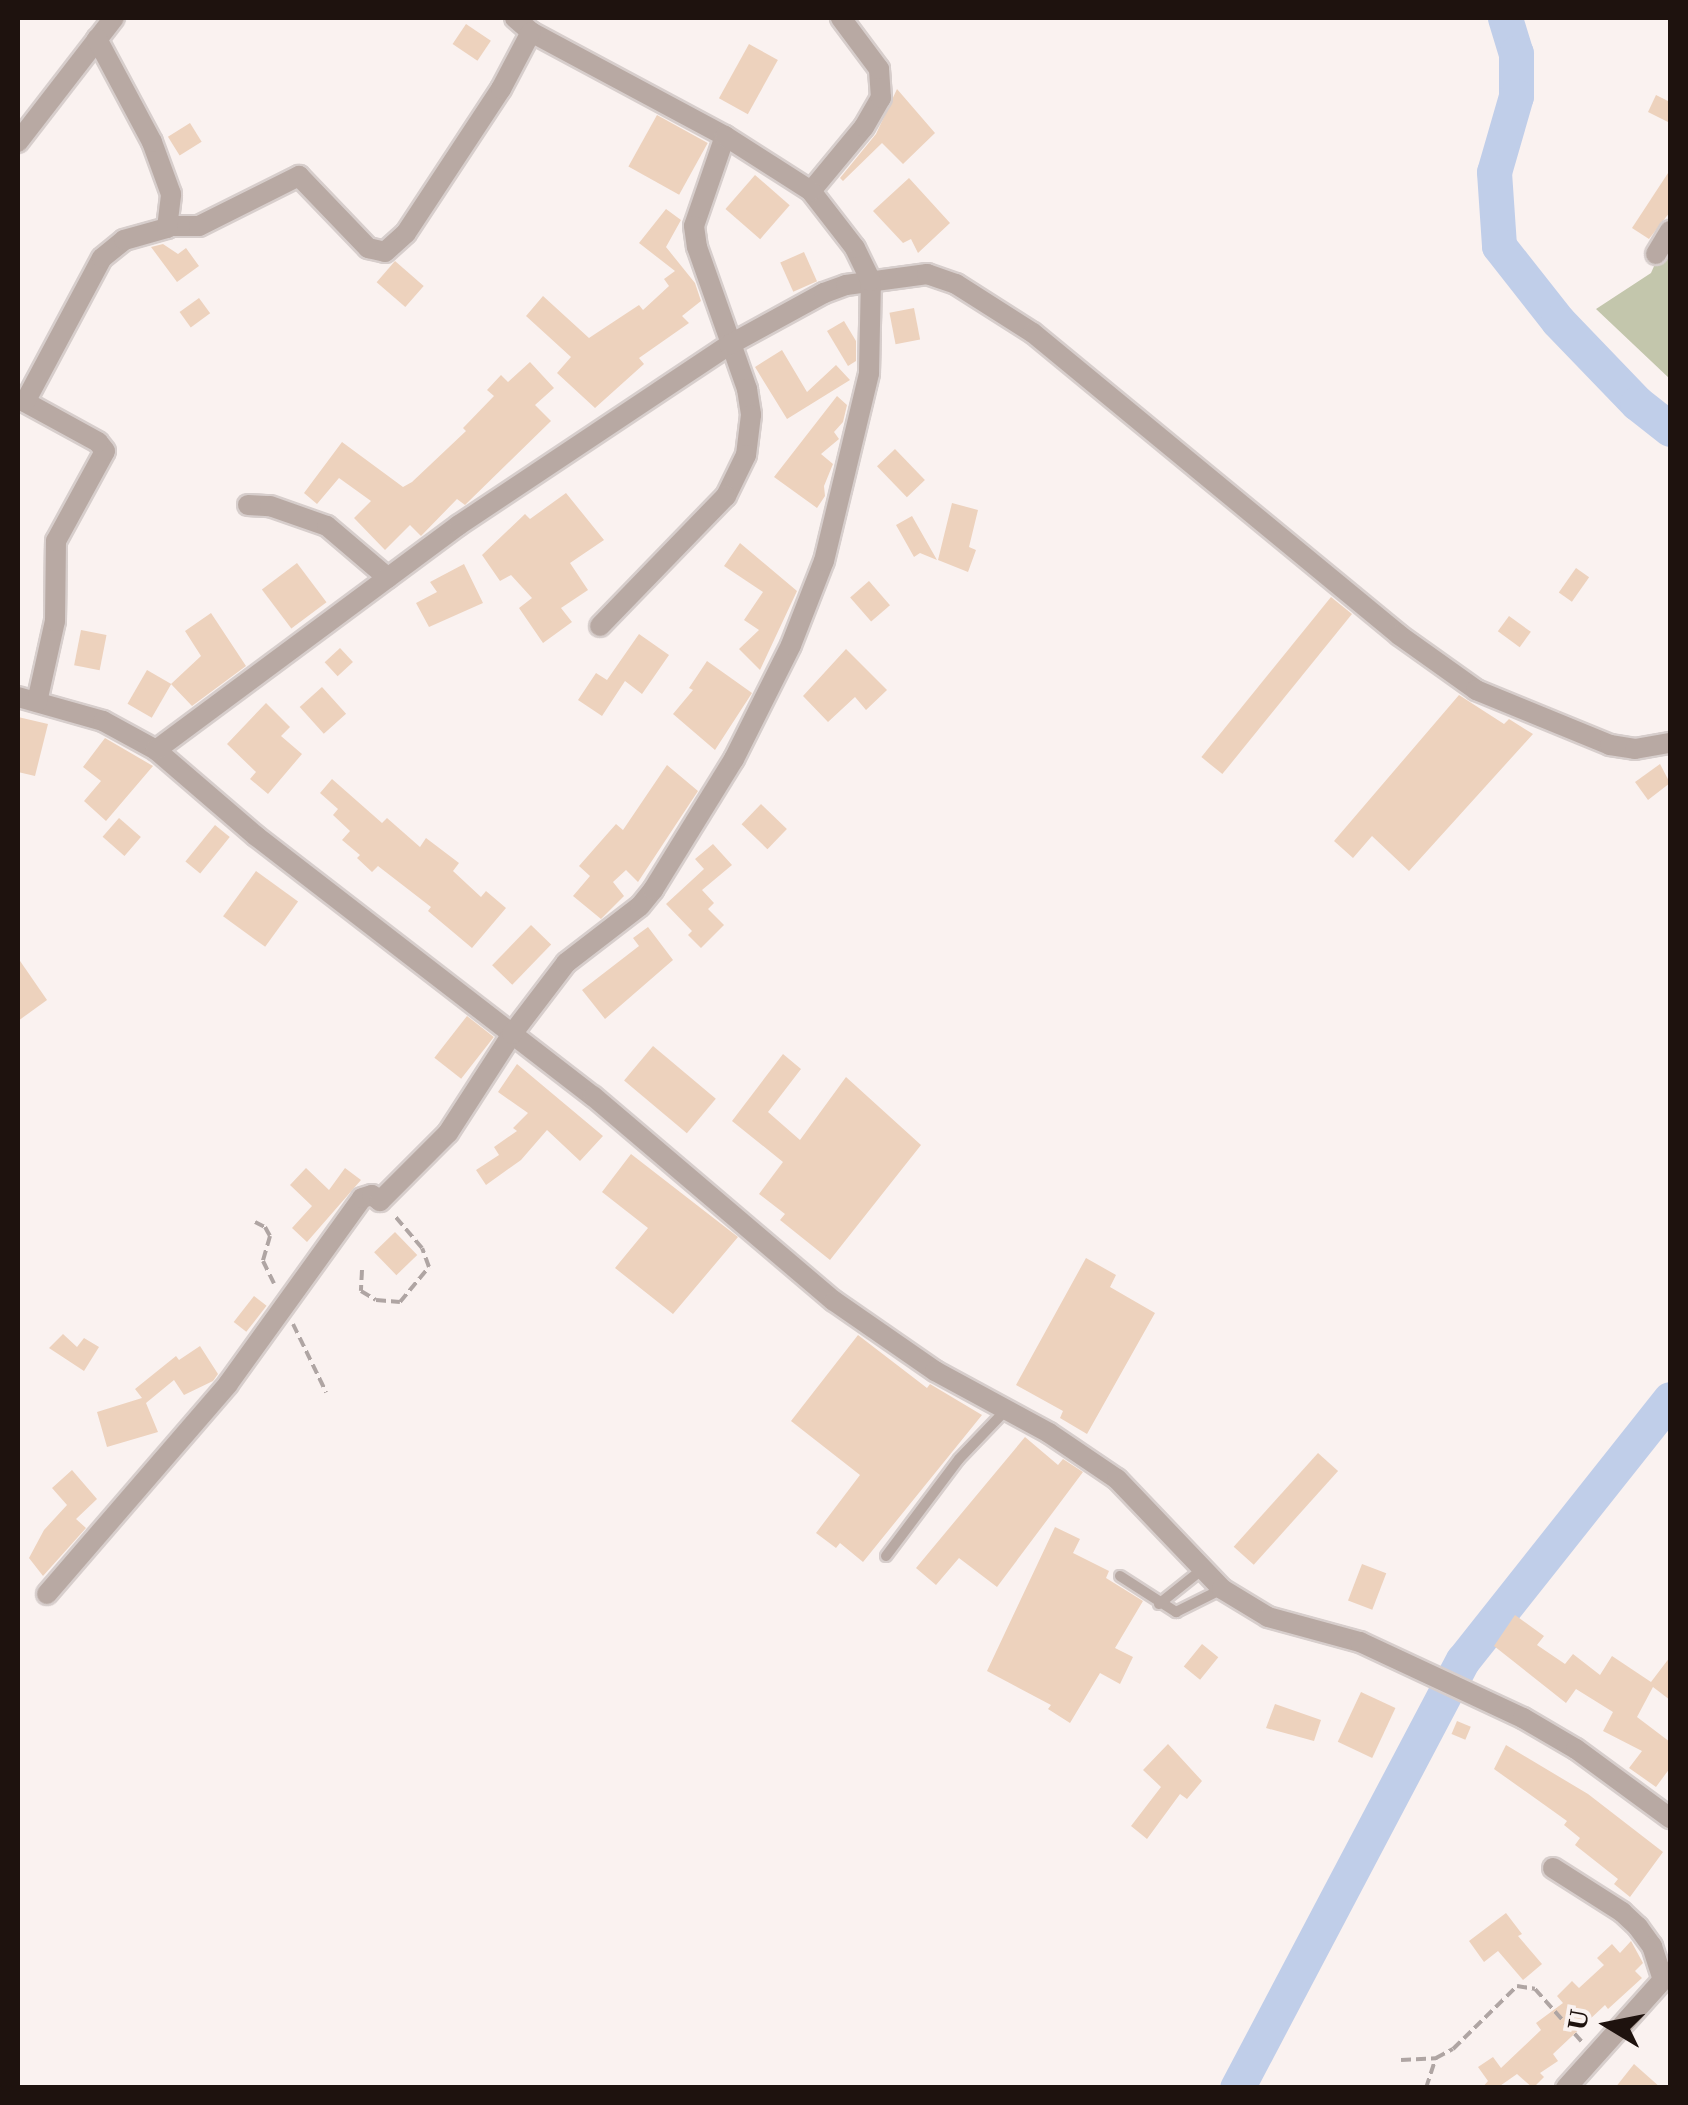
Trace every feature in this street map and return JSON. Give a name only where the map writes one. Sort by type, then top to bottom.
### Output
[{"type":"street","points":[[18,142],[114,18]]},
{"type":"street","points":[[46,1594],[228,1384],[362,1198],[372,1195],[380,1201],[466,1111],[512,1034],[566,964],[640,906],[653,890],[734,759],[791,644],[824,561],[869,373],[870,281],[854,248],[811,191],[725,136],[531,32],[515,18]]},
{"type":"street","points":[[811,191],[864,128],[882,98],[879,69],[841,18]]},
{"type":"street","points":[[531,32],[502,89],[398,243],[385,252],[368,248],[299,176],[199,226],[168,226],[124,240],[102,258],[25,402],[98,442],[104,451],[56,541],[54,621],[27,699],[104,721],[156,750],[256,836],[655,1147],[834,1301],[1004,1412],[1066,1443],[1117,1479],[1222,1589],[1268,1617],[1360,1642],[1462,1688],[1576,1748],[1670,1818]]},
{"type":"street","points":[[98,39],[162,165],[171,194],[168,226]]},
{"type":"street","points":[[600,626],[726,496],[739,474],[752,415],[694,226],[695,212],[725,136]]},
{"type":"street","points":[[1656,254],[1670,231]]},
{"type":"street","points":[[156,750],[459,524],[729,345],[824,294],[870,281],[927,274],[941,276],[1033,333],[1399,635],[1476,690],[1610,745],[1635,749],[1670,743]]},
{"type":"street","points":[[248,504],[270,506],[327,526],[388,578]]},
{"type":"street","points":[[1553,1868],[1622,1912],[1638,1927],[1666,1975],[1592,2054],[1566,2088]]},
{"type":"lane","points":[[886,1556],[959,1459],[1004,1412]]},
{"type":"lane","points":[[1160,1604],[1204,1568]]},
{"type":"lane","points":[[1120,1576],[1176,1612],[1222,1589]]},
{"type":"path","points":[[362,1270],[362,1292],[376,1300],[400,1302],[429,1267],[422,1248],[380,1201]]},
{"type":"path","points":[[1401,2060],[1436,2058],[1452,2048],[1517,1986],[1535,1989],[1554,2006],[1592,2054]]},
{"type":"path","points":[[1426,2088],[1436,2058]]},
{"type":"green space","points":[[1670,230],[1670,379],[1596,309],[1651,273]]},
{"type":"building","points":[[466,24],[491,41],[477,61],[453,44]]},
{"type":"building","points":[[749,44],[778,60],[748,114],[719,98]]},
{"type":"building","points":[[897,89],[935,133],[903,164],[882,143],[843,181],[840,178],[876,134]]},
{"type":"building","points":[[1656,95],[1670,102],[1670,123],[1648,112]]},
{"type":"building","points":[[657,115],[708,143],[679,195],[628,167]]},
{"type":"building","points":[[190,123],[202,142],[180,155],[168,137]]},
{"type":"building","points":[[1670,170],[1670,212],[1649,239],[1632,228]]},
{"type":"building","points":[[755,175],[790,205],[760,239],[725,209]]},
{"type":"building","points":[[909,178],[950,223],[918,253],[911,239],[903,243],[873,211]]},
{"type":"building","points":[[666,209],[681,220],[666,247],[695,283],[701,301],[682,316],[689,323],[639,358],[644,364],[595,408],[557,373],[571,357],[526,316],[543,296],[589,338],[639,305],[643,310],[669,286],[664,279],[675,271],[639,243]]},
{"type":"building","points":[[163,244],[178,254],[186,248],[199,266],[177,282],[151,247]]},
{"type":"building","points":[[804,252],[817,281],[793,292],[780,263]]},
{"type":"building","points":[[395,261],[424,286],[405,307],[377,282]]},
{"type":"building","points":[[199,298],[210,313],[191,327],[180,312]]},
{"type":"building","points":[[914,308],[920,339],[896,344],[889,313]]},
{"type":"building","points":[[844,321],[856,341],[856,361],[848,366],[827,331]]},
{"type":"building","points":[[782,350],[807,392],[836,365],[850,380],[787,419],[755,367]]},
{"type":"building","points":[[530,362],[554,388],[535,405],[551,421],[465,505],[457,499],[421,536],[410,525],[385,550],[354,518],[371,501],[339,478],[317,504],[304,493],[342,442],[403,487],[412,482],[466,431],[463,428],[494,396],[487,390],[501,375],[508,382]]},
{"type":"building","points":[[837,396],[847,405],[843,422],[834,432],[839,439],[821,454],[833,464],[824,486],[825,496],[817,508],[774,477]]},
{"type":"building","points":[[895,449],[925,480],[907,497],[877,466]]},
{"type":"building","points":[[566,493],[604,540],[570,563],[588,590],[561,608],[572,622],[543,643],[519,608],[532,598],[511,575],[500,581],[482,555],[525,514],[530,519]]},
{"type":"building","points":[[952,503],[978,510],[969,547],[976,550],[968,572],[938,560]]},
{"type":"building","points":[[912,516],[937,560],[920,553],[914,557],[896,525]]},
{"type":"building","points":[[740,543],[797,591],[760,670],[739,649],[759,630],[744,620],[763,592],[724,566]]},
{"type":"building","points":[[297,563],[326,602],[291,629],[262,589]]},
{"type":"building","points":[[464,564],[483,603],[429,627],[416,603],[437,592],[430,582]]},
{"type":"building","points":[[1576,568],[1589,577],[1572,602],[1559,593]]},
{"type":"building","points":[[869,581],[890,605],[871,622],[850,597]]},
{"type":"building","points":[[1331,597],[1352,614],[1222,774],[1201,757]]},
{"type":"building","points":[[211,613],[246,666],[192,706],[171,684],[201,656],[185,631]]},
{"type":"building","points":[[1509,616],[1531,632],[1520,647],[1498,631]]},
{"type":"building","points":[[81,630],[107,635],[100,670],[74,665]]},
{"type":"building","points":[[639,634],[669,655],[642,694],[625,681],[602,716],[578,700],[596,673],[607,680]]},
{"type":"building","points":[[340,648],[353,662],[338,676],[325,662]]},
{"type":"building","points":[[846,649],[887,690],[866,710],[855,697],[828,722],[803,696]]},
{"type":"building","points":[[707,661],[752,693],[715,750],[673,714],[693,690],[689,688]]},
{"type":"building","points":[[147,670],[171,684],[152,718],[128,704]]},
{"type":"building","points":[[322,687],[346,714],[324,734],[300,707]]},
{"type":"building","points":[[1459,695],[1504,724],[1509,719],[1533,734],[1409,871],[1372,836],[1353,858],[1334,841]]},
{"type":"building","points":[[266,703],[290,727],[281,736],[302,754],[268,794],[250,779],[256,772],[227,744]]},
{"type":"building","points":[[18,717],[48,724],[35,776],[18,772]]},
{"type":"building","points":[[105,738],[153,766],[106,821],[84,801],[101,781],[83,767]]},
{"type":"building","points":[[1660,764],[1670,783],[1648,800],[1635,782]]},
{"type":"building","points":[[667,765],[698,791],[638,882],[626,870],[613,882],[624,896],[601,919],[573,896],[590,876],[579,866],[616,824],[623,830]]},
{"type":"building","points":[[332,779],[382,823],[387,818],[420,847],[426,838],[459,863],[453,871],[481,897],[486,891],[506,908],[472,948],[428,911],[431,907],[378,866],[372,872],[342,840],[350,831],[333,815],[338,809],[320,793]]},
{"type":"building","points":[[761,804],[787,829],[767,849],[742,824]]},
{"type":"building","points":[[119,818],[141,837],[124,856],[103,837]]},
{"type":"building","points":[[215,825],[230,837],[200,873],[185,862]]},
{"type":"building","points":[[713,844],[732,865],[702,890],[714,903],[708,909],[724,925],[701,948],[688,935],[692,931],[666,904],[704,869],[695,859]]},
{"type":"building","points":[[256,871],[298,902],[265,947],[223,916]]},
{"type":"building","points":[[531,925],[551,944],[512,985],[492,965]]},
{"type":"building","points":[[648,927],[673,960],[605,1019],[582,990],[639,946],[633,938]]},
{"type":"building","points":[[18,958],[47,1000],[18,1021]]},
{"type":"building","points":[[467,1016],[494,1037],[461,1079],[434,1058]]},
{"type":"building","points":[[653,1046],[716,1099],[687,1133],[624,1080]]},
{"type":"building","points":[[783,1054],[801,1069],[768,1112],[800,1140],[846,1077],[921,1145],[830,1260],[780,1220],[785,1214],[759,1194],[783,1162],[732,1121]]},
{"type":"building","points":[[517,1064],[603,1136],[580,1161],[547,1130],[521,1160],[486,1185],[476,1170],[499,1155],[494,1147],[517,1131],[513,1128],[528,1113],[498,1092]]},
{"type":"building","points":[[631,1154],[738,1237],[673,1314],[615,1268],[648,1228],[602,1192]]},
{"type":"building","points":[[306,1168],[329,1190],[345,1168],[361,1180],[307,1242],[292,1228],[312,1206],[290,1185]]},
{"type":"building","points":[[395,1232],[417,1255],[396,1275],[374,1252]]},
{"type":"building","points":[[1086,1258],[1116,1275],[1110,1287],[1155,1313],[1087,1434],[1060,1418],[1063,1411],[1016,1385]]},
{"type":"building","points":[[254,1296],[267,1306],[246,1332],[234,1322]]},
{"type":"building","points":[[63,1334],[77,1347],[84,1338],[99,1347],[84,1371],[49,1348]]},
{"type":"building","points":[[858,1335],[927,1388],[930,1384],[982,1415],[863,1562],[840,1543],[836,1548],[816,1533],[860,1475],[791,1421]]},
{"type":"building","points":[[200,1346],[218,1374],[213,1381],[184,1395],[174,1380],[146,1403],[158,1432],[107,1447],[97,1412],[142,1398],[135,1389],[176,1356],[179,1360]]},
{"type":"building","points":[[1025,1437],[1058,1465],[1063,1459],[1083,1472],[997,1587],[959,1558],[936,1585],[916,1568]]},
{"type":"building","points":[[1318,1453],[1338,1471],[1254,1565],[1234,1547]]},
{"type":"building","points":[[72,1470],[97,1499],[76,1519],[86,1528],[43,1576],[29,1558],[44,1530],[67,1505],[52,1488]]},
{"type":"building","points":[[1055,1527],[1080,1539],[1073,1553],[1109,1571],[1106,1578],[1143,1601],[1115,1648],[1133,1657],[1120,1684],[1100,1673],[1070,1723],[1048,1709],[1051,1705],[987,1671]]},
{"type":"building","points":[[1362,1564],[1386,1573],[1372,1610],[1348,1600]]},
{"type":"building","points":[[1515,1615],[1544,1636],[1537,1645],[1565,1664],[1573,1654],[1600,1675],[1612,1656],[1651,1682],[1670,1657],[1670,1700],[1653,1687],[1637,1717],[1670,1742],[1670,1768],[1656,1787],[1629,1768],[1642,1751],[1603,1731],[1613,1712],[1576,1689],[1566,1703],[1494,1646]]},
{"type":"building","points":[[1202,1644],[1218,1657],[1200,1680],[1184,1667]]},
{"type":"building","points":[[1361,1692],[1395,1708],[1372,1758],[1338,1742]]},
{"type":"building","points":[[1275,1704],[1321,1720],[1314,1741],[1266,1728]]},
{"type":"building","points":[[1457,1721],[1471,1727],[1465,1740],[1452,1734]]},
{"type":"building","points":[[1168,1744],[1202,1781],[1187,1799],[1180,1794],[1147,1839],[1131,1826],[1161,1787],[1143,1770]]},
{"type":"building","points":[[1506,1745],[1588,1794],[1663,1852],[1630,1897],[1614,1884],[1618,1879],[1575,1845],[1580,1838],[1564,1825],[1567,1821],[1494,1769]]},
{"type":"building","points":[[1506,1913],[1522,1934],[1518,1936],[1542,1964],[1523,1980],[1498,1951],[1484,1962],[1469,1941]]},
{"type":"building","points":[[1631,1941],[1643,1963],[1635,1971],[1642,1978],[1608,2009],[1605,2005],[1553,2054],[1558,2061],[1540,2073],[1544,2077],[1533,2088],[1517,2074],[1497,2088],[1482,2088],[1488,2081],[1478,2067],[1493,2057],[1501,2068],[1541,2030],[1536,2023],[1563,2003],[1557,1996],[1572,1981],[1579,1988],[1604,1965],[1597,1958],[1612,1944],[1620,1953]]},
{"type":"building","points":[[1634,2064],[1661,2088],[1615,2088]]},
{"type":"waterway","points":[[1505,18],[1516,53],[1516,96],[1494,172],[1499,246],[1558,321],[1637,403],[1670,429]]},
{"type":"waterway","points":[[1237,2088],[1463,1660],[1670,1399]]}]
